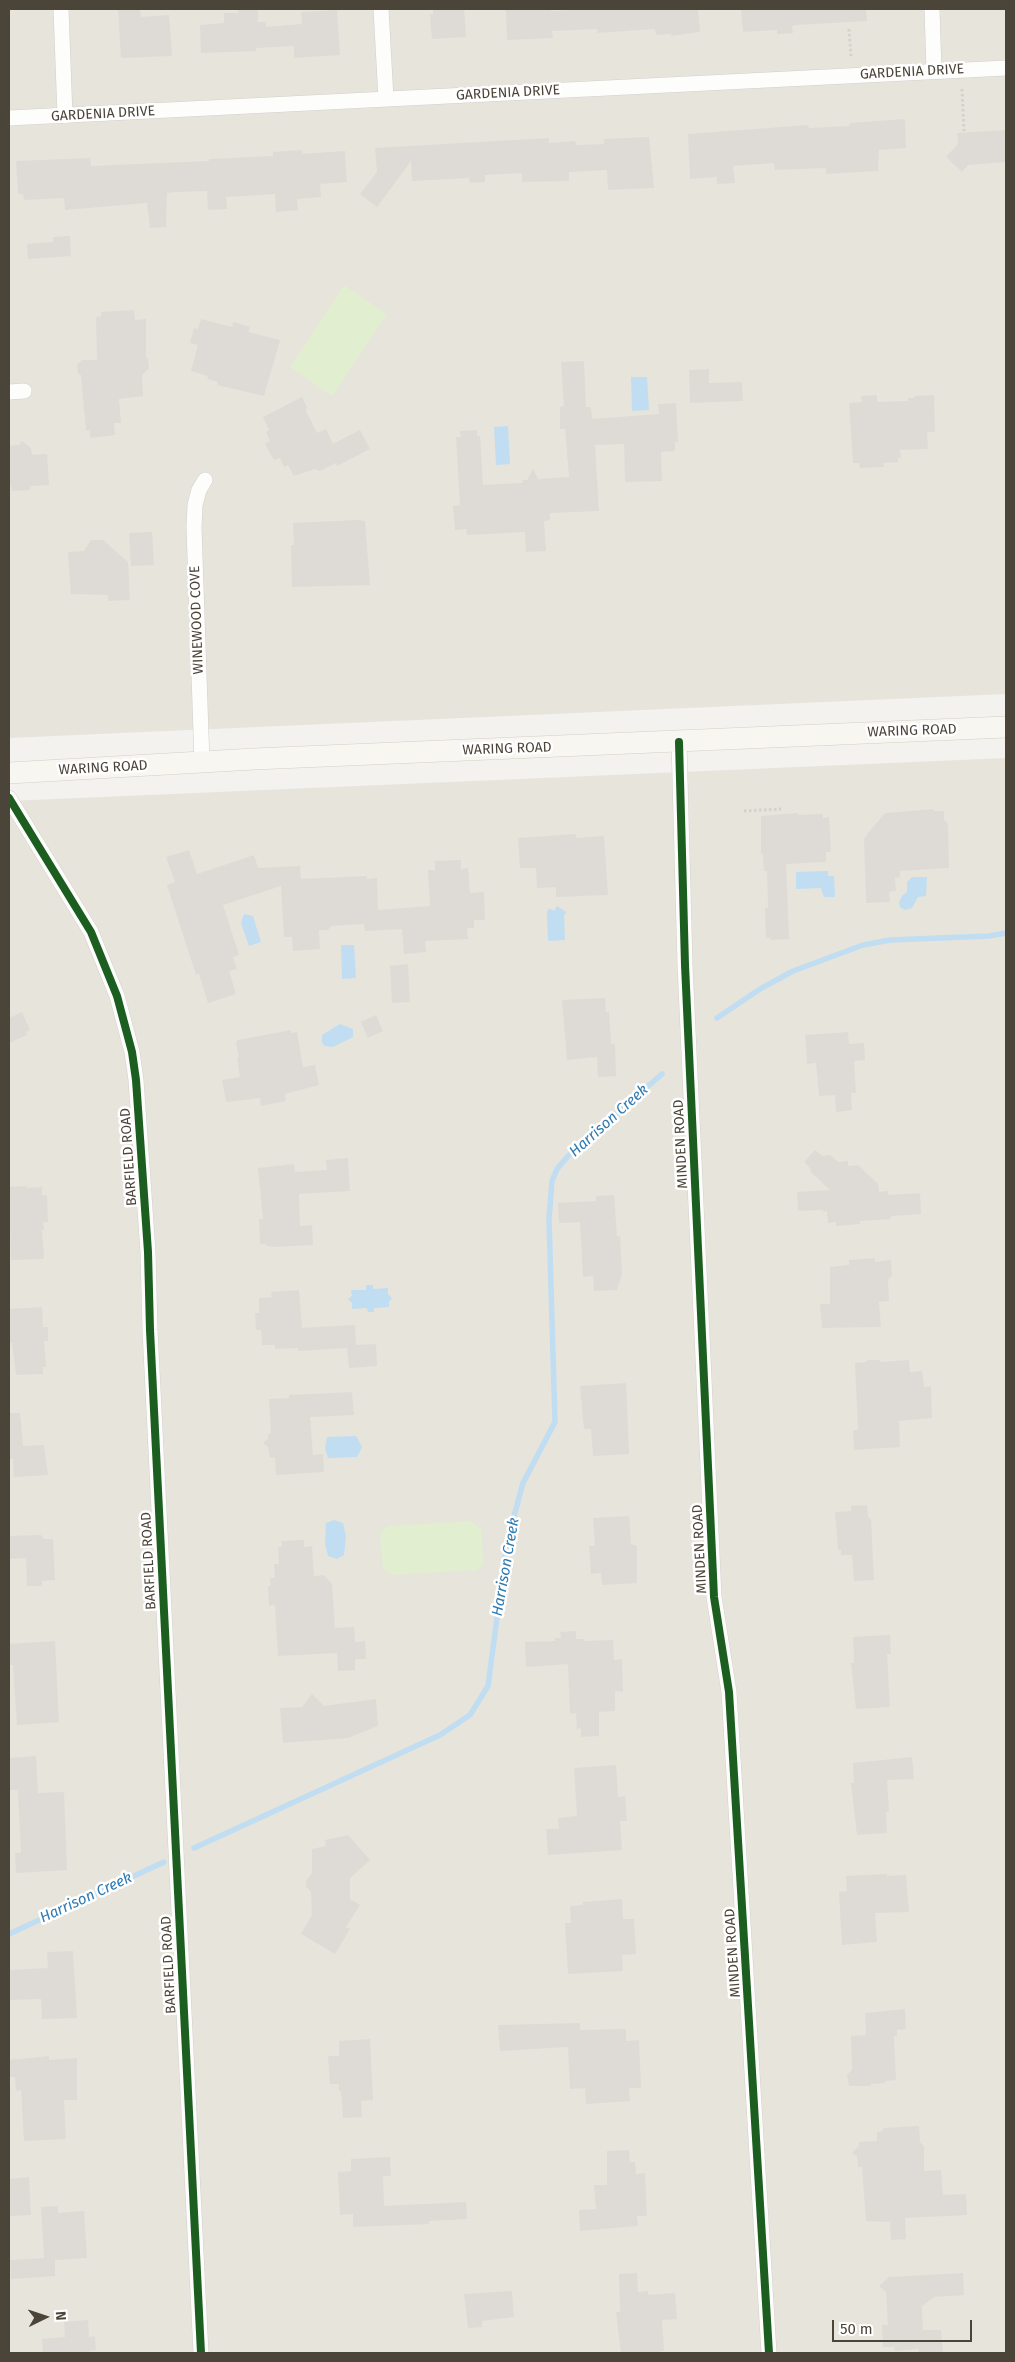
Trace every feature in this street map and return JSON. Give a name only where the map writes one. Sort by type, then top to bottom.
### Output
[{"type":"main road","name":"WARING ROAD","points":[[9,773],[1006,727]]},
{"type":"street","points":[[60,9],[65,116]]},
{"type":"street","points":[[381,9],[386,99]]},
{"type":"street","points":[[932,9],[934,71]]},
{"type":"street","name":"GARDENIA DRIVE","points":[[9,118],[1006,68]]},
{"type":"street","name":"WINEWOOD COVE","points":[[202,763],[194,527],[195,505],[199,490],[205,480]]},
{"type":"street","name":"MINDEN ROAD","points":[[679,742],[685,965],[714,1597],[729,1692],[769,2353]]},
{"type":"street","name":"BARFIELD ROAD","points":[[9,798],[91,932],[117,996],[132,1052],[136,1080],[148,1252],[150,1330],[200,2353]]},
{"type":"path","points":[[849,29],[851,56]]},
{"type":"path","points":[[962,89],[964,130]]},
{"type":"path","points":[[744,811],[781,810]]},
{"type":"shaded area","points":[[9,9],[1006,9],[1006,694],[9,738]]},
{"type":"shaded area","points":[[1006,758],[1006,2353],[9,2353],[9,801]]},
{"type":"green space","points":[[344,285],[387,314],[332,396],[290,367]]},
{"type":"green space","points":[[471,1521],[481,1529],[484,1563],[477,1570],[392,1575],[383,1568],[380,1534],[387,1526]]},
{"type":"water","points":[[631,377],[647,377],[649,410],[632,411]]},
{"type":"water","points":[[508,426],[510,464],[496,465],[494,427]]},
{"type":"water","points":[[828,871],[828,876],[834,876],[835,897],[824,897],[821,888],[796,889],[796,872]]},
{"type":"water","points":[[912,877],[927,877],[926,896],[918,897],[912,908],[905,910],[900,907],[899,902],[907,892],[907,882]]},
{"type":"water","points":[[557,906],[566,912],[564,916],[565,940],[548,941],[547,912],[549,908],[554,911]]},
{"type":"water","points":[[244,914],[253,916],[261,942],[249,946],[241,923]]},
{"type":"water","points":[[341,945],[354,945],[356,978],[342,979]]},
{"type":"water","points":[[340,1024],[353,1029],[353,1037],[333,1047],[325,1046],[322,1043],[322,1035]]},
{"type":"water","points":[[366,1285],[373,1285],[373,1289],[388,1288],[388,1294],[392,1298],[389,1302],[389,1307],[374,1308],[374,1312],[368,1312],[367,1308],[352,1309],[352,1303],[348,1299],[352,1296],[351,1290],[366,1290]]},
{"type":"water","points":[[356,1436],[362,1447],[357,1457],[328,1458],[325,1448],[327,1437]]},
{"type":"water","points":[[334,1520],[343,1523],[346,1537],[344,1555],[337,1559],[328,1556],[325,1543],[326,1523]]},
{"type":"building","points":[[118,9],[140,9],[141,17],[169,15],[172,56],[121,58]]},
{"type":"building","points":[[238,9],[258,9],[258,22],[266,22],[266,27],[302,24],[301,12],[337,10],[340,55],[294,58],[294,46],[256,48],[256,51],[201,53],[200,25],[224,23],[224,13],[238,13]]},
{"type":"building","points":[[433,9],[464,9],[466,37],[432,39],[430,14],[433,14]]},
{"type":"building","points":[[506,9],[551,9],[551,11],[698,9],[700,32],[671,36],[671,34],[656,35],[655,29],[597,33],[597,29],[552,31],[553,38],[507,40]]},
{"type":"building","points":[[741,9],[866,9],[867,21],[797,25],[792,26],[793,33],[777,34],[777,30],[743,32]]},
{"type":"building","points":[[905,119],[906,148],[879,150],[878,171],[826,174],[826,168],[775,170],[774,163],[733,166],[735,183],[717,184],[717,177],[690,179],[688,134],[808,125],[809,128],[850,126],[850,123]]},
{"type":"building","points":[[1006,130],[1006,162],[968,165],[962,172],[946,157],[958,144],[957,133]]},
{"type":"building","points":[[649,137],[654,188],[608,190],[607,170],[569,172],[569,181],[522,182],[522,173],[485,175],[485,182],[470,183],[469,178],[412,181],[411,161],[377,207],[360,194],[377,172],[375,148],[549,138],[549,143],[575,141],[576,145],[604,144],[604,139]]},
{"type":"building","points":[[302,150],[302,154],[345,151],[347,182],[320,184],[321,197],[297,199],[298,210],[276,212],[275,194],[226,197],[227,209],[208,210],[207,191],[175,192],[167,193],[166,227],[150,228],[147,203],[65,210],[64,198],[24,200],[23,194],[18,194],[16,161],[90,158],[91,166],[209,161],[209,159],[273,156],[273,152]]},
{"type":"building","points":[[70,236],[71,256],[28,259],[27,244],[53,242],[53,237]]},
{"type":"building","points":[[134,310],[135,320],[146,319],[146,357],[149,368],[142,375],[143,396],[119,399],[121,423],[114,423],[115,435],[90,438],[90,430],[86,431],[81,375],[78,373],[77,365],[82,360],[97,360],[96,317],[101,316],[101,312]]},
{"type":"building","points":[[201,319],[232,327],[234,322],[250,327],[248,332],[280,340],[264,396],[217,385],[218,382],[207,379],[208,376],[191,371],[198,345],[190,343],[194,328],[198,329]]},
{"type":"building","points":[[584,361],[586,407],[591,407],[592,419],[659,414],[658,404],[676,403],[678,442],[675,442],[675,451],[661,452],[662,481],[625,482],[624,444],[595,445],[599,511],[550,513],[550,520],[544,521],[546,551],[526,552],[525,532],[467,535],[466,529],[455,530],[453,506],[460,505],[456,437],[461,437],[460,431],[477,430],[477,436],[480,436],[483,485],[523,483],[522,480],[527,480],[533,469],[538,479],[569,477],[565,429],[560,429],[560,407],[564,406],[561,362]]},
{"type":"building","points":[[709,369],[709,383],[742,382],[743,401],[690,403],[689,370]]},
{"type":"building","points":[[877,395],[877,402],[908,401],[908,398],[914,398],[914,396],[934,395],[935,432],[927,432],[928,449],[900,450],[901,458],[898,458],[898,462],[883,463],[884,467],[860,468],[859,463],[853,463],[849,403],[862,402],[861,396]]},
{"type":"building","points":[[302,397],[307,407],[306,411],[317,433],[326,429],[333,444],[360,430],[370,449],[337,466],[336,463],[320,471],[315,469],[294,476],[288,465],[284,467],[280,458],[274,460],[265,444],[270,441],[266,432],[269,430],[263,417]]},
{"type":"building","points":[[22,441],[31,448],[32,455],[47,454],[49,485],[30,486],[30,490],[12,491],[11,485],[9,485],[9,446],[19,445]]},
{"type":"building","points":[[365,521],[370,585],[292,587],[291,545],[294,545],[293,523]]},
{"type":"building","points":[[152,532],[154,565],[131,566],[129,533]]},
{"type":"building","points":[[91,540],[103,540],[128,562],[130,600],[108,601],[108,595],[71,594],[68,552],[84,551]]},
{"type":"building","points":[[934,809],[934,811],[944,811],[944,820],[948,824],[949,868],[900,871],[900,877],[895,878],[896,891],[889,892],[890,902],[866,903],[864,839],[869,832],[885,813]]},
{"type":"building","points":[[798,813],[798,815],[823,814],[823,818],[829,817],[831,852],[826,852],[826,862],[786,864],[789,939],[771,940],[771,938],[766,938],[765,908],[768,908],[767,871],[764,871],[763,854],[761,854],[761,816]]},
{"type":"building","points":[[576,834],[576,838],[604,836],[608,895],[556,897],[556,887],[537,888],[536,868],[520,868],[518,838]]},
{"type":"building","points":[[189,850],[197,874],[254,855],[258,868],[300,866],[301,879],[367,876],[367,879],[377,878],[378,910],[430,906],[428,870],[435,870],[435,861],[461,860],[461,869],[468,868],[470,893],[484,892],[485,920],[474,920],[474,928],[467,928],[468,939],[425,941],[426,952],[404,954],[402,929],[365,931],[364,924],[331,926],[328,930],[319,930],[320,949],[293,951],[292,937],[284,937],[281,886],[223,905],[239,955],[233,957],[237,969],[229,971],[236,994],[208,1003],[199,974],[196,975],[167,885],[175,882],[166,857]]},
{"type":"building","points":[[408,964],[410,1002],[392,1003],[390,966]]},
{"type":"building","points":[[605,998],[606,1012],[609,1012],[611,1044],[615,1044],[616,1076],[598,1077],[597,1057],[567,1060],[562,1000]]},
{"type":"building","points":[[22,1012],[30,1030],[26,1032],[27,1035],[9,1043],[9,1018]]},
{"type":"building","points":[[376,1015],[383,1031],[368,1038],[361,1022]]},
{"type":"building","points":[[291,1030],[291,1033],[297,1032],[303,1067],[315,1065],[319,1085],[285,1094],[286,1101],[261,1106],[260,1098],[226,1102],[222,1080],[240,1077],[236,1043],[238,1040]]},
{"type":"building","points":[[848,1032],[849,1044],[864,1043],[865,1060],[854,1061],[856,1093],[851,1093],[852,1110],[836,1112],[835,1095],[819,1096],[816,1063],[807,1064],[805,1035]]},
{"type":"building","points":[[815,1150],[822,1156],[830,1155],[838,1162],[848,1161],[848,1166],[858,1165],[878,1184],[879,1192],[888,1191],[888,1195],[920,1193],[921,1214],[891,1216],[891,1219],[860,1221],[860,1224],[836,1226],[836,1222],[828,1223],[827,1211],[798,1211],[797,1192],[830,1190],[810,1171],[811,1169],[804,1162]]},
{"type":"building","points":[[348,1158],[350,1191],[299,1194],[300,1226],[312,1225],[313,1245],[274,1247],[260,1244],[259,1219],[263,1219],[258,1168],[294,1164],[295,1172],[327,1170],[326,1160]]},
{"type":"building","points":[[27,1186],[27,1188],[42,1187],[42,1195],[47,1195],[48,1222],[43,1222],[44,1230],[42,1230],[44,1257],[43,1259],[11,1260],[9,1187]]},
{"type":"building","points":[[614,1195],[617,1236],[620,1236],[622,1274],[617,1290],[594,1291],[593,1276],[583,1277],[580,1222],[559,1223],[558,1203],[596,1201],[596,1196]]},
{"type":"building","points":[[875,1258],[875,1262],[891,1260],[892,1275],[888,1280],[889,1301],[879,1302],[881,1327],[822,1328],[820,1304],[830,1304],[830,1267],[849,1265],[849,1260]]},
{"type":"building","points":[[299,1290],[302,1328],[355,1325],[356,1345],[376,1344],[377,1366],[349,1368],[347,1348],[298,1351],[298,1348],[275,1349],[275,1345],[262,1345],[261,1330],[256,1330],[255,1313],[259,1313],[259,1298],[272,1297],[271,1292]]},
{"type":"building","points":[[42,1307],[43,1327],[48,1327],[48,1341],[44,1341],[46,1367],[43,1367],[43,1374],[16,1375],[12,1343],[10,1343],[9,1309]]},
{"type":"building","points":[[879,1360],[881,1362],[909,1360],[910,1372],[922,1371],[924,1387],[931,1386],[932,1418],[899,1421],[900,1447],[854,1450],[853,1430],[858,1430],[855,1363]]},
{"type":"building","points":[[626,1383],[629,1454],[593,1456],[591,1429],[584,1429],[580,1386]]},
{"type":"building","points":[[352,1392],[354,1415],[310,1417],[313,1455],[323,1454],[324,1472],[276,1475],[275,1457],[270,1458],[268,1447],[263,1443],[268,1439],[268,1434],[271,1434],[269,1399],[289,1398],[289,1395]]},
{"type":"building","points":[[9,1413],[20,1413],[23,1446],[44,1445],[48,1475],[14,1477],[13,1459],[9,1459]]},
{"type":"building","points":[[867,1505],[868,1517],[871,1519],[874,1580],[854,1581],[852,1555],[841,1555],[841,1550],[838,1550],[835,1512],[851,1511],[851,1506]]},
{"type":"building","points":[[629,1516],[631,1544],[637,1546],[637,1583],[602,1585],[601,1573],[591,1574],[589,1546],[595,1546],[593,1518]]},
{"type":"building","points":[[41,1535],[44,1539],[53,1539],[55,1580],[42,1581],[42,1586],[27,1586],[26,1558],[9,1559],[9,1536]]},
{"type":"building","points":[[304,1540],[304,1547],[312,1546],[314,1576],[324,1575],[332,1584],[335,1628],[354,1627],[355,1642],[365,1641],[366,1659],[355,1659],[355,1670],[338,1671],[337,1653],[278,1656],[275,1605],[269,1606],[268,1586],[271,1586],[270,1578],[275,1578],[274,1564],[279,1564],[278,1547],[282,1547],[282,1541]]},
{"type":"building","points":[[576,1631],[576,1639],[584,1639],[584,1641],[613,1640],[614,1660],[622,1659],[623,1692],[615,1691],[615,1711],[599,1712],[599,1736],[581,1737],[581,1728],[577,1729],[576,1713],[570,1714],[568,1664],[526,1667],[525,1642],[555,1641],[555,1638],[561,1638],[560,1632]]},
{"type":"building","points":[[890,1635],[891,1654],[887,1654],[890,1707],[856,1709],[851,1663],[854,1663],[853,1637]]},
{"type":"building","points":[[55,1641],[59,1722],[17,1725],[13,1665],[9,1665],[9,1644]]},
{"type":"building","points":[[312,1694],[324,1706],[376,1699],[378,1726],[348,1738],[283,1743],[280,1708],[302,1707]]},
{"type":"building","points":[[36,1756],[38,1793],[64,1792],[67,1870],[16,1873],[15,1853],[21,1853],[18,1790],[9,1790],[9,1758]]},
{"type":"building","points":[[912,1757],[914,1779],[887,1780],[889,1812],[886,1812],[887,1833],[857,1835],[851,1783],[854,1783],[853,1763]]},
{"type":"building","points":[[616,1765],[618,1797],[625,1796],[627,1821],[620,1821],[622,1850],[548,1855],[546,1829],[559,1829],[558,1818],[577,1816],[574,1768]]},
{"type":"building","points":[[348,1835],[370,1860],[350,1878],[350,1899],[360,1905],[346,1927],[350,1929],[335,1954],[301,1934],[312,1915],[311,1892],[306,1886],[306,1881],[312,1873],[312,1849],[326,1846],[325,1840]]},
{"type":"building","points":[[887,1874],[887,1876],[906,1875],[909,1912],[875,1913],[877,1942],[842,1945],[839,1892],[847,1891],[846,1876]]},
{"type":"building","points":[[622,1899],[623,1919],[634,1919],[636,1954],[622,1955],[623,1971],[568,1974],[565,1923],[571,1923],[570,1906],[583,1905],[583,1902]]},
{"type":"building","points":[[73,1951],[77,2018],[42,2019],[41,1999],[10,2000],[9,1970],[48,1968],[47,1952]]},
{"type":"building","points":[[905,2009],[906,2029],[897,2030],[897,2036],[894,2036],[896,2080],[871,2084],[871,2086],[849,2086],[847,2075],[852,2070],[851,2036],[866,2035],[865,2013]]},
{"type":"building","points":[[580,2023],[580,2030],[626,2029],[626,2041],[639,2040],[641,2088],[629,2088],[630,2101],[586,2104],[585,2088],[570,2089],[568,2047],[500,2051],[498,2025]]},
{"type":"building","points":[[370,2039],[373,2100],[361,2101],[362,2117],[343,2118],[339,2084],[330,2084],[328,2056],[339,2056],[339,2041]]},
{"type":"building","points":[[49,2056],[49,2060],[77,2058],[77,2100],[64,2100],[66,2139],[24,2141],[21,2090],[16,2091],[15,2077],[9,2077],[9,2060]]},
{"type":"building","points":[[919,2126],[920,2142],[924,2146],[924,2171],[941,2170],[943,2195],[966,2194],[967,2215],[905,2218],[906,2239],[891,2240],[890,2222],[866,2221],[862,2167],[858,2167],[857,2156],[852,2153],[859,2146],[859,2142],[877,2141],[877,2132],[883,2131],[883,2128]]},
{"type":"building","points":[[629,2150],[630,2162],[635,2162],[636,2174],[645,2173],[647,2216],[637,2216],[638,2226],[580,2231],[579,2210],[596,2209],[594,2185],[607,2185],[607,2151]]},
{"type":"building","points":[[390,2157],[391,2176],[383,2176],[384,2206],[466,2202],[467,2219],[429,2221],[429,2224],[353,2227],[353,2214],[340,2215],[338,2172],[351,2171],[351,2159]]},
{"type":"building","points":[[29,2177],[31,2215],[10,2216],[9,2179]]},
{"type":"building","points":[[58,2206],[58,2213],[84,2211],[87,2258],[55,2260],[55,2276],[11,2279],[10,2260],[44,2258],[41,2207]]},
{"type":"building","points":[[637,2273],[638,2292],[648,2291],[648,2295],[675,2293],[677,2319],[662,2320],[664,2351],[661,2351],[661,2353],[621,2353],[616,2312],[620,2312],[619,2274]]},
{"type":"building","points":[[963,2273],[964,2295],[934,2297],[922,2306],[923,2330],[941,2330],[943,2353],[919,2353],[918,2349],[895,2351],[894,2347],[883,2347],[882,2325],[888,2325],[886,2292],[879,2286],[889,2277]]},
{"type":"building","points":[[512,2291],[514,2317],[482,2321],[482,2327],[468,2328],[464,2294]]},
{"type":"building","points":[[88,2320],[89,2337],[95,2336],[96,2350],[90,2351],[90,2353],[43,2353],[42,2339],[65,2337],[64,2322]]},
{"type":"waterway","name":"Harrison Creek","points":[[717,1018],[760,989],[793,971],[863,945],[890,940],[989,936],[1006,933]]},
{"type":"waterway","name":"Harrison Creek","points":[[194,1848],[440,1735],[470,1715],[488,1686],[507,1542],[523,1483],[555,1422],[549,1219],[552,1181],[557,1169],[568,1156],[662,1074]]},
{"type":"waterway","name":"Harrison Creek","points":[[9,1934],[164,1862]]},
{"type":"cycle path","points":[[679,742],[685,965],[714,1597],[729,1692],[769,2353]]},
{"type":"cycle path","points":[[9,798],[91,932],[117,996],[132,1052],[136,1080],[148,1252],[150,1330],[201,2353]]}]
